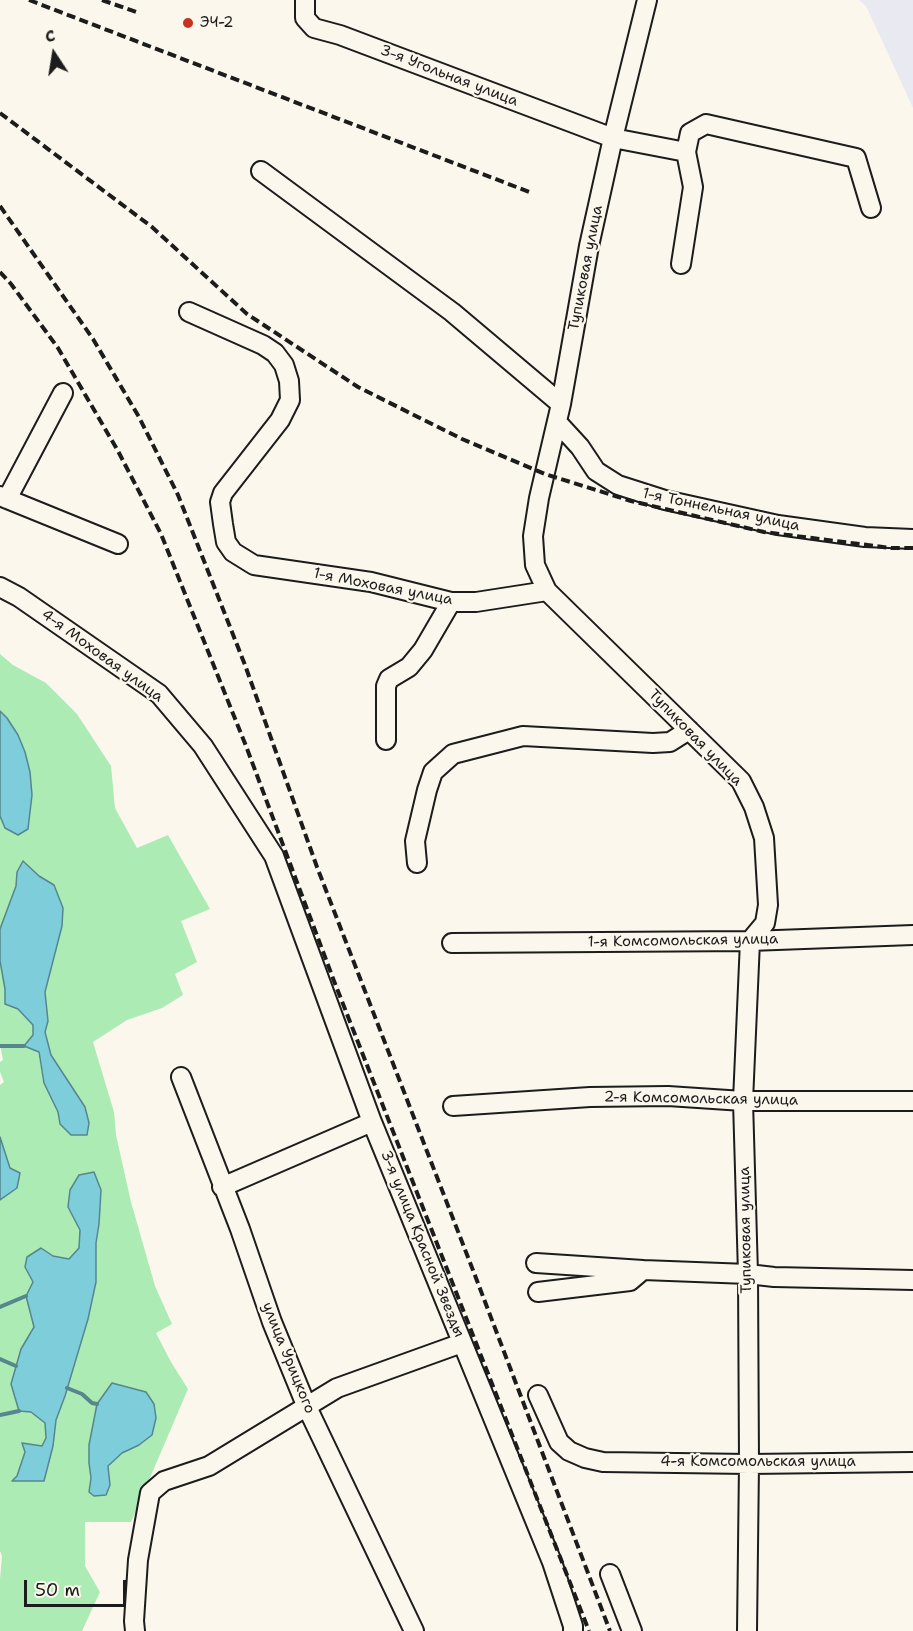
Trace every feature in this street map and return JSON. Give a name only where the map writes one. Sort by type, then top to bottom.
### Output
[{"type":"street","name":"3-я Угольная улица","points":[[305,0],[305,18],[314,28],[340,35],[613,138],[686,152]]},
{"type":"street","name":"Тупиковая улица","points":[[647,0],[613,138],[590,246],[533,537],[535,565],[547,591],[741,781],[754,807],[764,838],[768,905],[765,923],[750,940],[743,1101],[748,1274],[747,1631]]},
{"type":"street","points":[[681,264],[693,187],[686,152],[690,133],[706,124],[856,159],[871,208]]},
{"type":"street","name":"1-я Тоннельная улица","points":[[261,171],[452,312],[559,413],[596,471],[618,485],[665,500],[778,525],[865,537],[913,539]]},
{"type":"street","name":"1-я Моховая улица","points":[[189,312],[275,353],[284,365],[289,381],[290,400],[280,420],[223,493],[220,502],[226,542],[233,552],[254,565],[371,582],[451,602],[476,602],[547,591]]},
{"type":"street","points":[[63,393],[4,498],[118,544]]},
{"type":"street","name":"4-я Моховая улица","points":[[0,587],[19,597],[159,694],[203,746],[274,856]]},
{"type":"street","points":[[386,740],[386,686],[389,679],[409,667],[423,650],[451,602]]},
{"type":"street","points":[[417,863],[415,841],[426,790],[433,772],[453,754],[523,736],[653,743],[670,742],[689,730]]},
{"type":"street","name":"3-я улица Красной Звезды","points":[[274,856],[372,1122],[552,1562],[573,1631]]},
{"type":"street","name":"1-я Комсомольская улица","points":[[452,943],[750,940],[913,935]]},
{"type":"street","name":"улица Урицкого","points":[[182,1077],[222,1187],[240,1229],[272,1322],[306,1405],[414,1631]]},
{"type":"street","name":"2-я Комсомольская улица","points":[[453,1106],[590,1097],[645,1096],[743,1101],[913,1101]]},
{"type":"street","points":[[222,1187],[372,1122]]},
{"type":"street","points":[[537,1263],[774,1277],[913,1280]]},
{"type":"street","points":[[572,1264],[573,1288]]},
{"type":"street","points":[[538,1292],[630,1281],[643,1270]]},
{"type":"street","points":[[135,1631],[138,1560],[150,1493],[164,1481],[209,1466],[337,1388],[462,1343]]},
{"type":"street","name":"4-я Комсомольская улица","points":[[538,1395],[559,1442],[569,1451],[603,1462],[749,1464],[913,1462]]},
{"type":"street","points":[[610,1574],[632,1631]]},
{"type":"shaded area","points":[[859,0],[913,0],[913,108],[866,6]]},
{"type":"green space","points":[[0,654],[13,665],[46,683],[77,714],[111,766],[115,808],[137,848],[168,835],[210,909],[181,921],[197,962],[175,974],[183,995],[162,1008],[127,1020],[93,1042],[114,1112],[116,1135],[131,1202],[155,1286],[172,1324],[156,1333],[188,1389],[131,1522],[85,1522],[85,1566],[100,1592],[82,1631],[0,1631],[2,1556],[0,1551],[0,1200],[17,1188],[0,1137],[0,1085],[4,1082],[0,1072],[0,1062],[3,1060],[0,1045],[0,961],[5,1004],[18,1009],[33,1025],[44,1083],[58,1112],[60,1124],[85,1107],[51,1055],[45,1032],[48,1021],[45,992],[62,926],[54,885],[39,876],[24,861],[17,872],[16,886],[0,929],[0,816],[5,828],[18,835],[28,829],[32,795],[0,711]],"holes":[[[101,1190],[96,1243],[96,1282],[88,1319],[56,1420],[53,1446],[13,1480],[17,1476],[25,1452],[43,1446],[46,1439],[45,1423],[31,1412],[11,1384],[21,1349],[34,1327],[27,1296],[33,1282],[25,1267],[53,1256],[69,1259],[79,1248],[80,1230],[68,1207]],[[112,1383],[146,1392],[154,1404],[156,1418],[152,1435],[139,1445],[122,1453],[107,1466],[110,1485],[89,1492],[97,1404]]]},
{"type":"water","points":[[0,711],[18,735],[30,772],[32,795],[28,829],[18,835],[5,828],[0,816]]},
{"type":"water","points":[[23,861],[39,876],[54,885],[63,908],[62,926],[45,992],[48,1021],[45,1032],[51,1055],[85,1107],[89,1123],[87,1135],[71,1135],[60,1124],[58,1112],[44,1083],[39,1052],[24,1046],[33,1035],[33,1025],[18,1009],[5,1004],[0,961],[0,929],[16,886],[17,872]]},
{"type":"water","points":[[0,1137],[10,1168],[20,1173],[17,1188],[0,1200]]},
{"type":"water","points":[[94,1172],[101,1190],[96,1243],[96,1282],[88,1319],[56,1420],[53,1446],[44,1481],[12,1481],[17,1476],[25,1452],[22,1443],[42,1446],[46,1438],[45,1423],[31,1412],[19,1411],[11,1384],[21,1349],[34,1327],[26,1296],[33,1282],[25,1267],[27,1257],[41,1248],[53,1256],[69,1259],[79,1248],[80,1230],[68,1207],[70,1190],[79,1175]]},
{"type":"water","points":[[112,1383],[146,1392],[154,1404],[156,1418],[152,1435],[139,1445],[122,1453],[108,1466],[110,1485],[106,1495],[94,1496],[89,1492],[91,1478],[89,1445],[97,1404]]},
{"type":"waterway","points":[[0,1046],[24,1046]]},
{"type":"waterway","points":[[0,1307],[26,1296]]},
{"type":"waterway","points":[[0,1359],[16,1366]]},
{"type":"waterway","points":[[67,1388],[97,1404]]},
{"type":"waterway","points":[[0,1415],[19,1411]]},
{"type":"railway","points":[[29,0],[532,193]]},
{"type":"railway","points":[[102,0],[136,12]]},
{"type":"railway","points":[[0,113],[152,227],[247,314],[358,387],[462,439],[545,474],[631,501],[764,532],[891,548],[913,548]]},
{"type":"railway","points":[[0,206],[93,339],[139,417],[178,495],[245,665],[317,867],[610,1631]]},
{"type":"railway","points":[[0,272],[58,348],[118,451],[161,534],[246,746],[334,981],[589,1631]]},
{"type":"place","name":"ЭЧ-2","points":[[188,23]]}]
